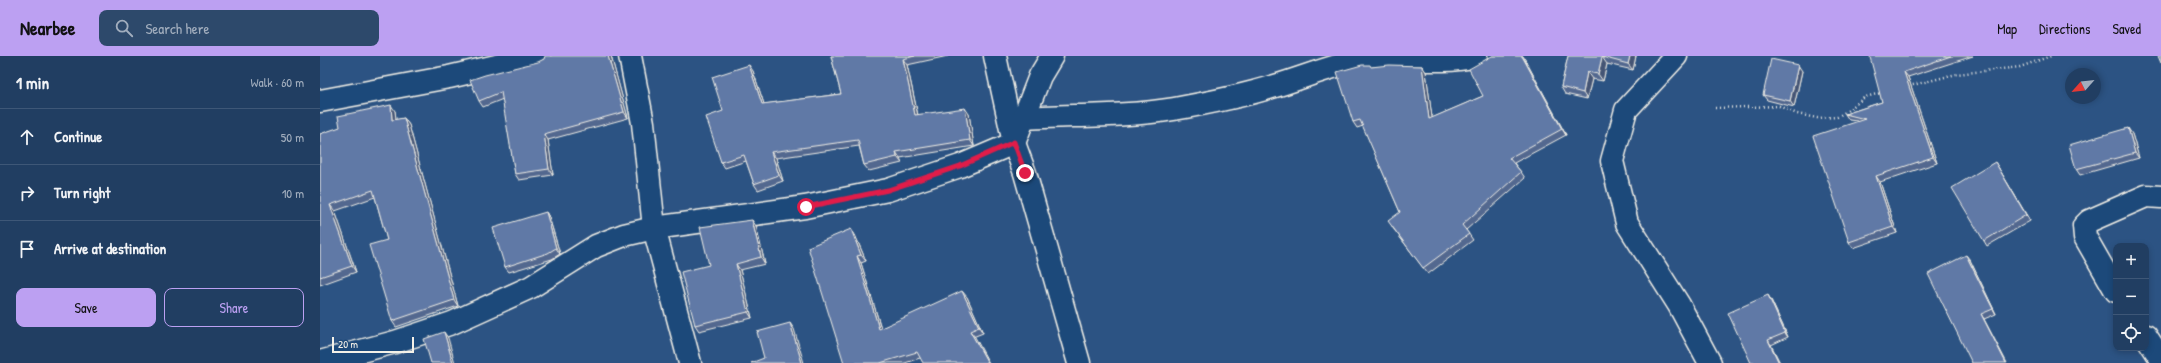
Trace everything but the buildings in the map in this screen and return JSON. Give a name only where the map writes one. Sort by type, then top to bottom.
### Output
[{"type":"street","points":[[320,101],[449,77],[539,56]]},
{"type":"street","points":[[630,56],[643,123],[654,228],[690,363]]},
{"type":"street","points":[[995,56],[1014,142],[1025,173],[1079,363]]},
{"type":"street","points":[[320,362],[395,342],[452,323],[531,287],[596,246],[624,235],[654,228],[806,207],[888,190],[960,166],[1014,142],[1040,76],[1052,56]]},
{"type":"street","points":[[1023,118],[1067,115],[1121,115],[1174,109],[1275,86],[1324,62],[1386,56],[1460,60],[1476,56]]},
{"type":"street","points":[[1676,56],[1626,110],[1612,161],[1627,223],[1678,305],[1710,363]]},
{"type":"street","points":[[2113,286],[2085,237],[2084,226],[2089,221],[2146,196],[2161,197]]},
{"type":"street","points":[[2149,341],[2161,359]]},
{"type":"path","points":[[1903,87],[1957,74],[2020,67],[2051,56]]},
{"type":"path","points":[[1715,108],[1779,106],[1797,114],[1817,118],[1837,117],[1848,111],[1865,97],[1882,92]]},
{"type":"route","points":[[806,207],[888,190],[960,166],[1014,142],[1025,173]]}]
